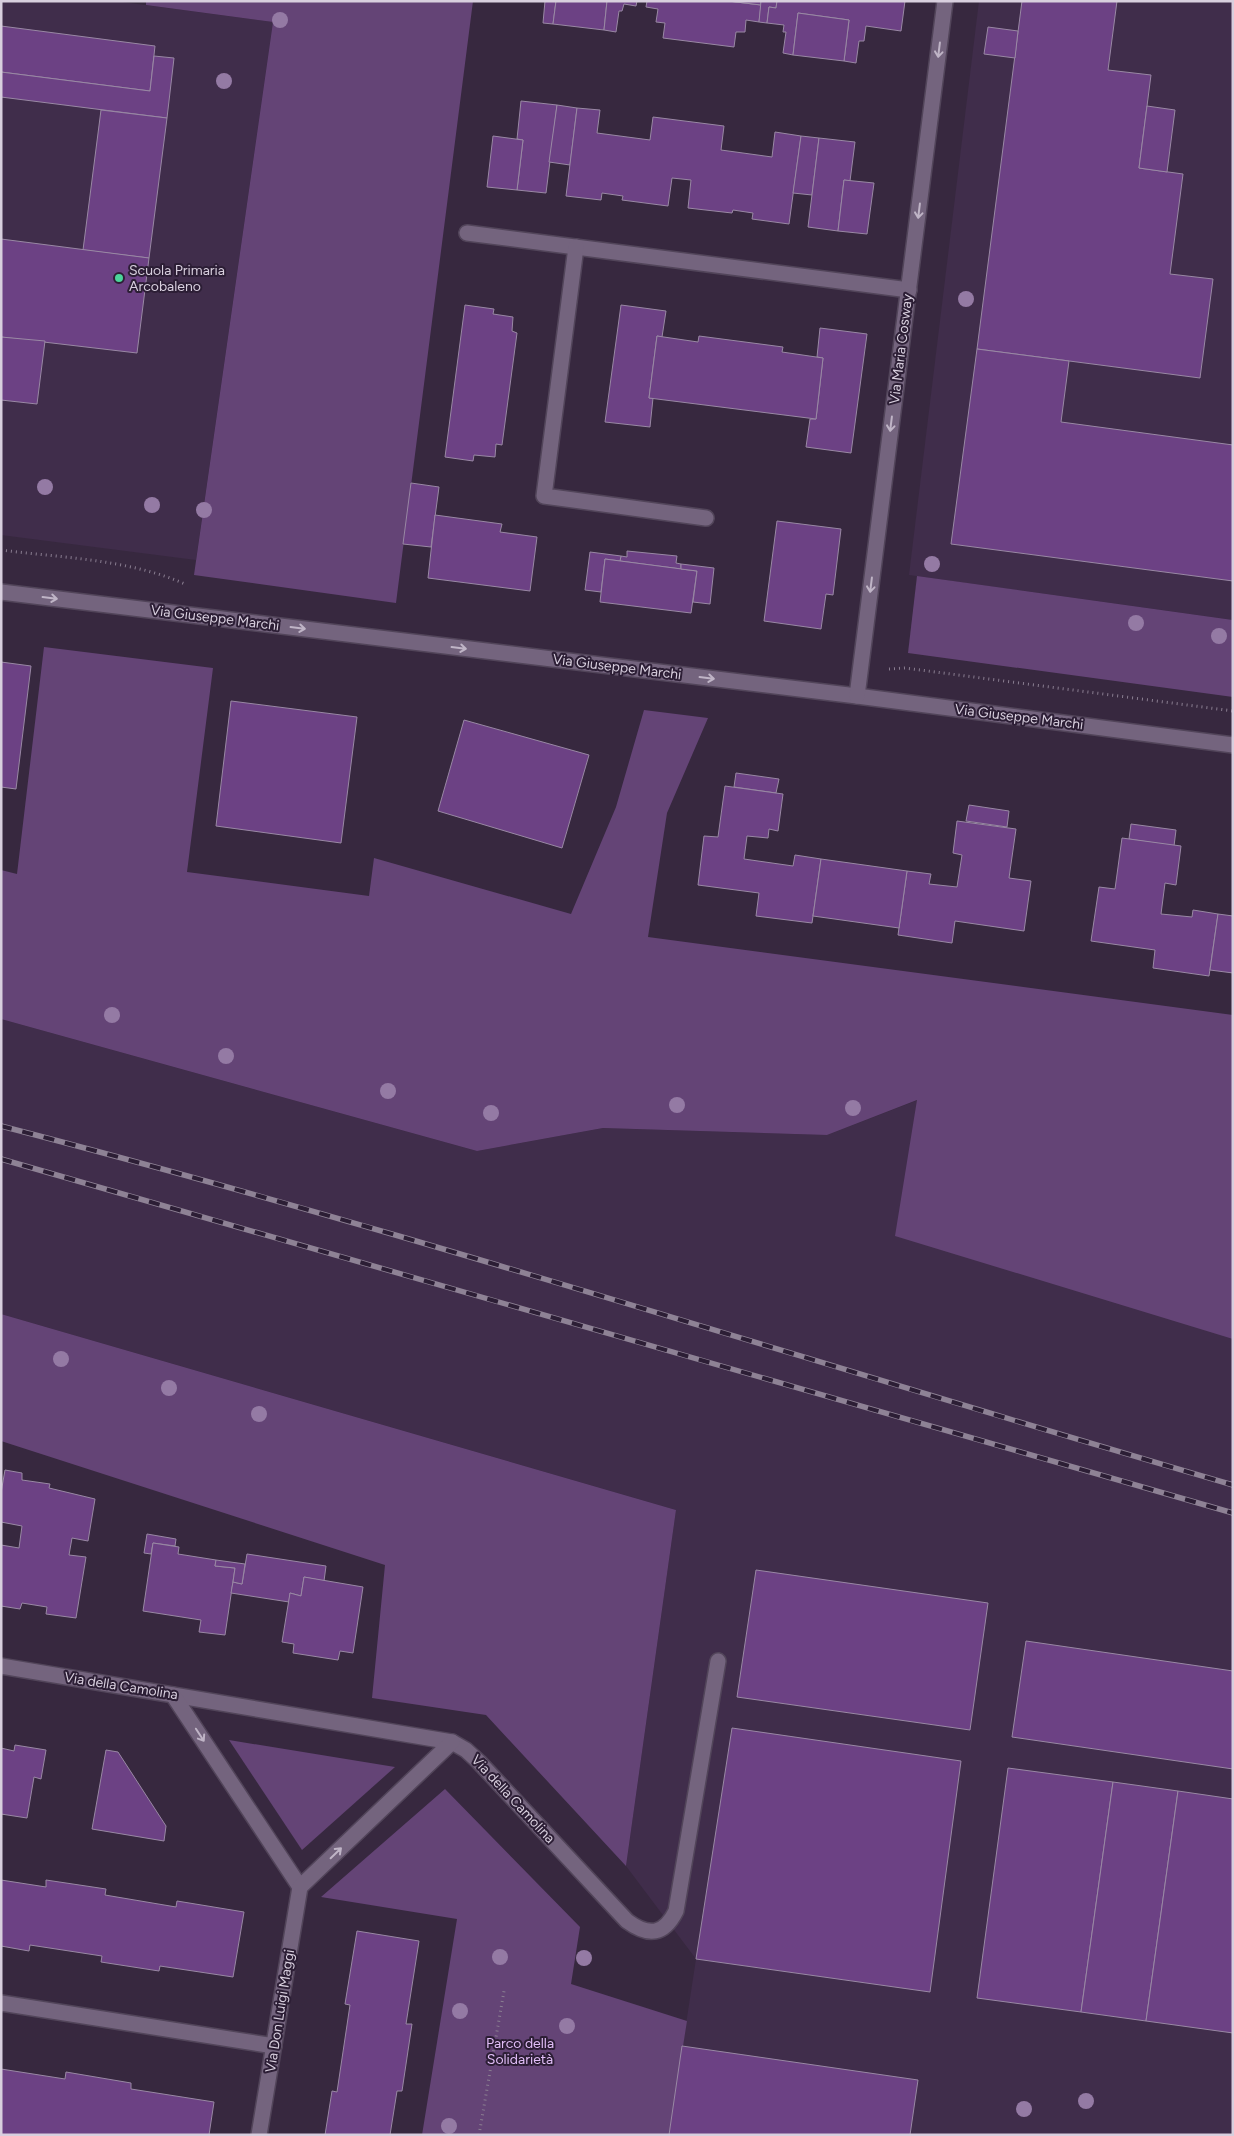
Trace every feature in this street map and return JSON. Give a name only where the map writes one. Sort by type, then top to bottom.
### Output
[{"type":"street","name":"Via Maria Cosway","points":[[857,696],[945,1]]},
{"type":"street","points":[[467,233],[909,290]]},
{"type":"street","points":[[576,247],[544,496],[706,518]]},
{"type":"street","name":"Via Giuseppe Marchi","points":[[1,592],[857,696],[1233,745]]},
{"type":"street","name":"Via della Camolina","points":[[1,1666],[452,1742],[466,1750],[479,1762],[627,1921],[636,1927],[648,1931],[660,1930],[670,1924],[680,1897],[718,1661]]},
{"type":"street","points":[[173,1695],[300,1887],[452,1742]]},
{"type":"street","name":"Via Don Luigi Maggi","points":[[260,2135],[300,1887]]},
{"type":"street","points":[[1,2002],[274,2046]]},
{"type":"path","points":[[479,2135],[504,1991]]},
{"type":"shaded area","name":"Scuola Primaria Arcobaleno","points":[[1,1],[115,1],[273,22],[196,560],[1,535]]},
{"type":"shaded area","points":[[979,1],[1233,1],[1233,620],[909,575]]},
{"type":"shaded area","points":[[1,1019],[477,1151],[603,1128],[827,1135],[918,1100],[1233,1339],[1233,2132],[1227,2135],[669,2135],[696,1959],[626,1866],[676,1510],[1,1314]]},
{"type":"green space","points":[[146,1],[473,1],[396,603],[194,575],[273,22],[146,5]]},
{"type":"green space","points":[[917,576],[1233,620],[1233,697],[908,653]]},
{"type":"green space","points":[[44,647],[213,668],[187,872],[369,896],[374,858],[571,914],[616,807],[644,710],[708,718],[667,813],[648,937],[1233,1015],[1233,1339],[895,1236],[917,1100],[827,1135],[603,1128],[477,1151],[1,1019],[1,870],[17,874]]},
{"type":"green space","points":[[1,1314],[676,1510],[626,1866],[486,1715],[372,1698],[385,1565],[1,1441]]},
{"type":"green space","points":[[229,1740],[395,1767],[302,1850]]},
{"type":"green space","name":"Parco della Solidarietà","points":[[445,1789],[580,1927],[571,1984],[687,2021],[669,2135],[422,2135],[457,1919],[321,1897]]},
{"type":"building","points":[[545,1],[556,1],[553,24],[543,23]]},
{"type":"building","points":[[556,1],[607,1],[604,30],[553,24]]},
{"type":"building","points":[[607,1],[637,1],[636,6],[624,4],[622,11],[619,11],[616,32],[604,30]]},
{"type":"building","points":[[647,1],[728,1],[761,5],[759,22],[746,20],[745,32],[736,32],[734,47],[663,38],[665,23],[656,22],[658,9],[646,7]]},
{"type":"building","points":[[728,1],[761,1],[761,5]]},
{"type":"building","points":[[761,1],[777,1],[776,8],[769,7],[767,23],[759,22]]},
{"type":"building","points":[[777,1],[905,1],[901,31],[866,26],[864,41],[859,41],[856,63],[844,61],[849,20],[798,13],[793,55],[783,53],[786,32],[783,32],[784,25],[767,23],[769,7],[776,8]]},
{"type":"building","points":[[1022,1],[1117,1],[1108,70],[1151,75],[1139,168],[1183,174],[1170,274],[1213,279],[1200,378],[977,349]]},
{"type":"building","points":[[798,13],[849,20],[844,61],[793,55]]},
{"type":"building","points":[[1,26],[155,46],[150,91],[1,72]]},
{"type":"building","points":[[988,27],[1018,31],[1015,58],[984,54]]},
{"type":"building","points":[[154,56],[174,58],[167,118],[1,97],[1,72],[150,91]]},
{"type":"building","points":[[521,101],[557,105],[546,193],[517,190],[523,140],[517,139]]},
{"type":"building","points":[[557,105],[577,108],[570,165],[549,162]]},
{"type":"building","points":[[1147,106],[1175,110],[1167,172],[1139,168]]},
{"type":"building","points":[[577,108],[600,110],[597,133],[650,140],[653,117],[724,126],[721,150],[772,157],[775,132],[801,136],[789,224],[752,219],[753,213],[733,210],[732,213],[688,208],[691,180],[672,178],[668,206],[622,200],[623,196],[602,193],[601,200],[566,196]]},
{"type":"building","points":[[101,110],[167,118],[149,258],[83,250]]},
{"type":"building","points":[[493,136],[523,140],[517,190],[487,187]]},
{"type":"building","points":[[801,136],[819,138],[812,195],[793,193]]},
{"type":"building","points":[[819,138],[855,142],[850,181],[844,180],[838,231],[808,227]]},
{"type":"building","points":[[844,180],[874,183],[867,234],[838,231]]},
{"type":"building","points":[[1,239],[149,258],[137,353],[1,337]]},
{"type":"building","points":[[465,305],[494,309],[493,314],[513,317],[512,331],[517,333],[502,445],[496,444],[495,457],[474,455],[473,461],[445,457]]},
{"type":"building","points":[[621,305],[666,311],[662,337],[657,336],[649,398],[653,398],[650,427],[605,422]]},
{"type":"building","points":[[820,328],[867,334],[851,453],[806,447],[810,419],[816,419],[823,358],[817,357]]},
{"type":"building","points":[[657,336],[698,342],[699,336],[783,347],[782,352],[823,358],[816,419],[649,398]]},
{"type":"building","points":[[1,337],[45,341],[37,404],[1,400]]},
{"type":"building","points":[[977,349],[1069,361],[1061,422],[1233,445],[1233,581],[951,544]]},
{"type":"building","points":[[411,483],[439,487],[431,547],[403,544]]},
{"type":"building","points":[[435,515],[502,524],[500,532],[537,537],[530,591],[428,578]]},
{"type":"building","points":[[777,521],[841,529],[833,595],[826,594],[821,629],[764,621]]},
{"type":"building","points":[[627,551],[677,556],[676,563],[681,564],[681,569],[620,561],[621,556],[627,557]]},
{"type":"building","points":[[590,552],[621,556],[620,561],[605,559],[601,592],[585,590]]},
{"type":"building","points":[[605,559],[697,571],[691,613],[600,602]]},
{"type":"building","points":[[681,564],[714,568],[710,604],[693,602],[697,571],[681,569]]},
{"type":"building","points":[[1,662],[31,666],[16,789],[1,787]]},
{"type":"building","points":[[231,701],[357,717],[341,843],[216,826]]},
{"type":"building","points":[[464,720],[589,755],[562,848],[438,811]]},
{"type":"building","points":[[736,773],[779,779],[776,793],[734,787]]},
{"type":"building","points":[[725,786],[783,794],[778,831],[769,829],[768,838],[747,836],[744,859],[793,866],[795,855],[821,859],[812,923],[756,916],[759,893],[698,885],[704,836],[718,837]]},
{"type":"building","points":[[969,805],[1009,811],[1007,827],[966,821]]},
{"type":"building","points":[[957,821],[1016,829],[1009,878],[1031,881],[1024,931],[955,921],[952,943],[898,935],[907,871],[931,874],[929,884],[957,887],[962,855],[953,853]]},
{"type":"building","points":[[1131,824],[1176,830],[1174,846],[1129,839]]},
{"type":"building","points":[[1122,838],[1181,846],[1176,885],[1165,883],[1161,914],[1192,917],[1193,910],[1218,914],[1209,976],[1153,968],[1155,950],[1091,941],[1099,887],[1115,889]]},
{"type":"building","points":[[821,859],[907,871],[899,928],[813,916]]},
{"type":"building","points":[[1218,914],[1233,916],[1233,973],[1210,970]]},
{"type":"building","points":[[5,1470],[22,1473],[22,1480],[50,1484],[49,1488],[95,1499],[88,1541],[72,1538],[69,1555],[86,1557],[76,1618],[46,1614],[47,1607],[22,1603],[20,1609],[1,1606],[1,1545],[19,1548],[22,1526],[1,1522],[1,1493]]},
{"type":"building","points":[[147,1534],[176,1539],[175,1546],[153,1543],[151,1554],[144,1553]]},
{"type":"building","points":[[153,1543],[179,1547],[178,1554],[216,1560],[215,1566],[235,1568],[225,1635],[199,1632],[201,1620],[143,1611]]},
{"type":"building","points":[[247,1554],[326,1566],[324,1581],[304,1577],[301,1596],[290,1593],[289,1602],[231,1593],[233,1582],[242,1584]]},
{"type":"building","points":[[216,1560],[245,1564],[242,1584],[233,1582],[235,1568],[215,1566]]},
{"type":"building","points":[[756,1570],[988,1603],[970,1730],[737,1697]]},
{"type":"building","points":[[304,1577],[363,1587],[353,1653],[340,1651],[338,1660],[293,1653],[294,1644],[282,1642],[290,1593],[301,1596]]},
{"type":"building","points":[[1026,1641],[1233,1671],[1233,1769],[1012,1737]]},
{"type":"building","points":[[732,1728],[961,1761],[930,1992],[696,1959]]},
{"type":"building","points":[[15,1745],[46,1750],[41,1779],[34,1777],[27,1818],[1,1814],[1,1748],[14,1751]]},
{"type":"building","points":[[106,1750],[118,1752],[166,1826],[164,1841],[92,1829]]},
{"type":"building","points":[[1008,1768],[1113,1782],[1081,2012],[977,1998]]},
{"type":"building","points":[[1113,1782],[1178,1791],[1146,2021],[1081,2012]]},
{"type":"building","points":[[1178,1791],[1233,1799],[1233,2033],[1146,2021]]},
{"type":"building","points":[[1,1880],[46,1887],[46,1880],[106,1889],[105,1895],[176,1907],[177,1901],[244,1912],[233,1977],[160,1966],[159,1971],[101,1962],[102,1956],[30,1945],[29,1951],[1,1946]]},
{"type":"building","points":[[357,1931],[419,1941],[406,2024],[412,2024],[402,2091],[397,2091],[390,2135],[325,2135],[332,2091],[337,2092],[350,2005],[345,2004]]},
{"type":"building","points":[[682,2046],[918,2080],[910,2135],[669,2135]]},
{"type":"building","points":[[1,2069],[65,2079],[66,2072],[131,2083],[131,2089],[214,2102],[209,2135],[1,2135]]},
{"type":"railway","points":[[1,1126],[310,1210],[1233,1485]]},
{"type":"railway","points":[[1,1159],[1233,1513]]},
{"type":"place","name":"Scuola Primaria Arcobaleno","points":[[119,278]]}]
